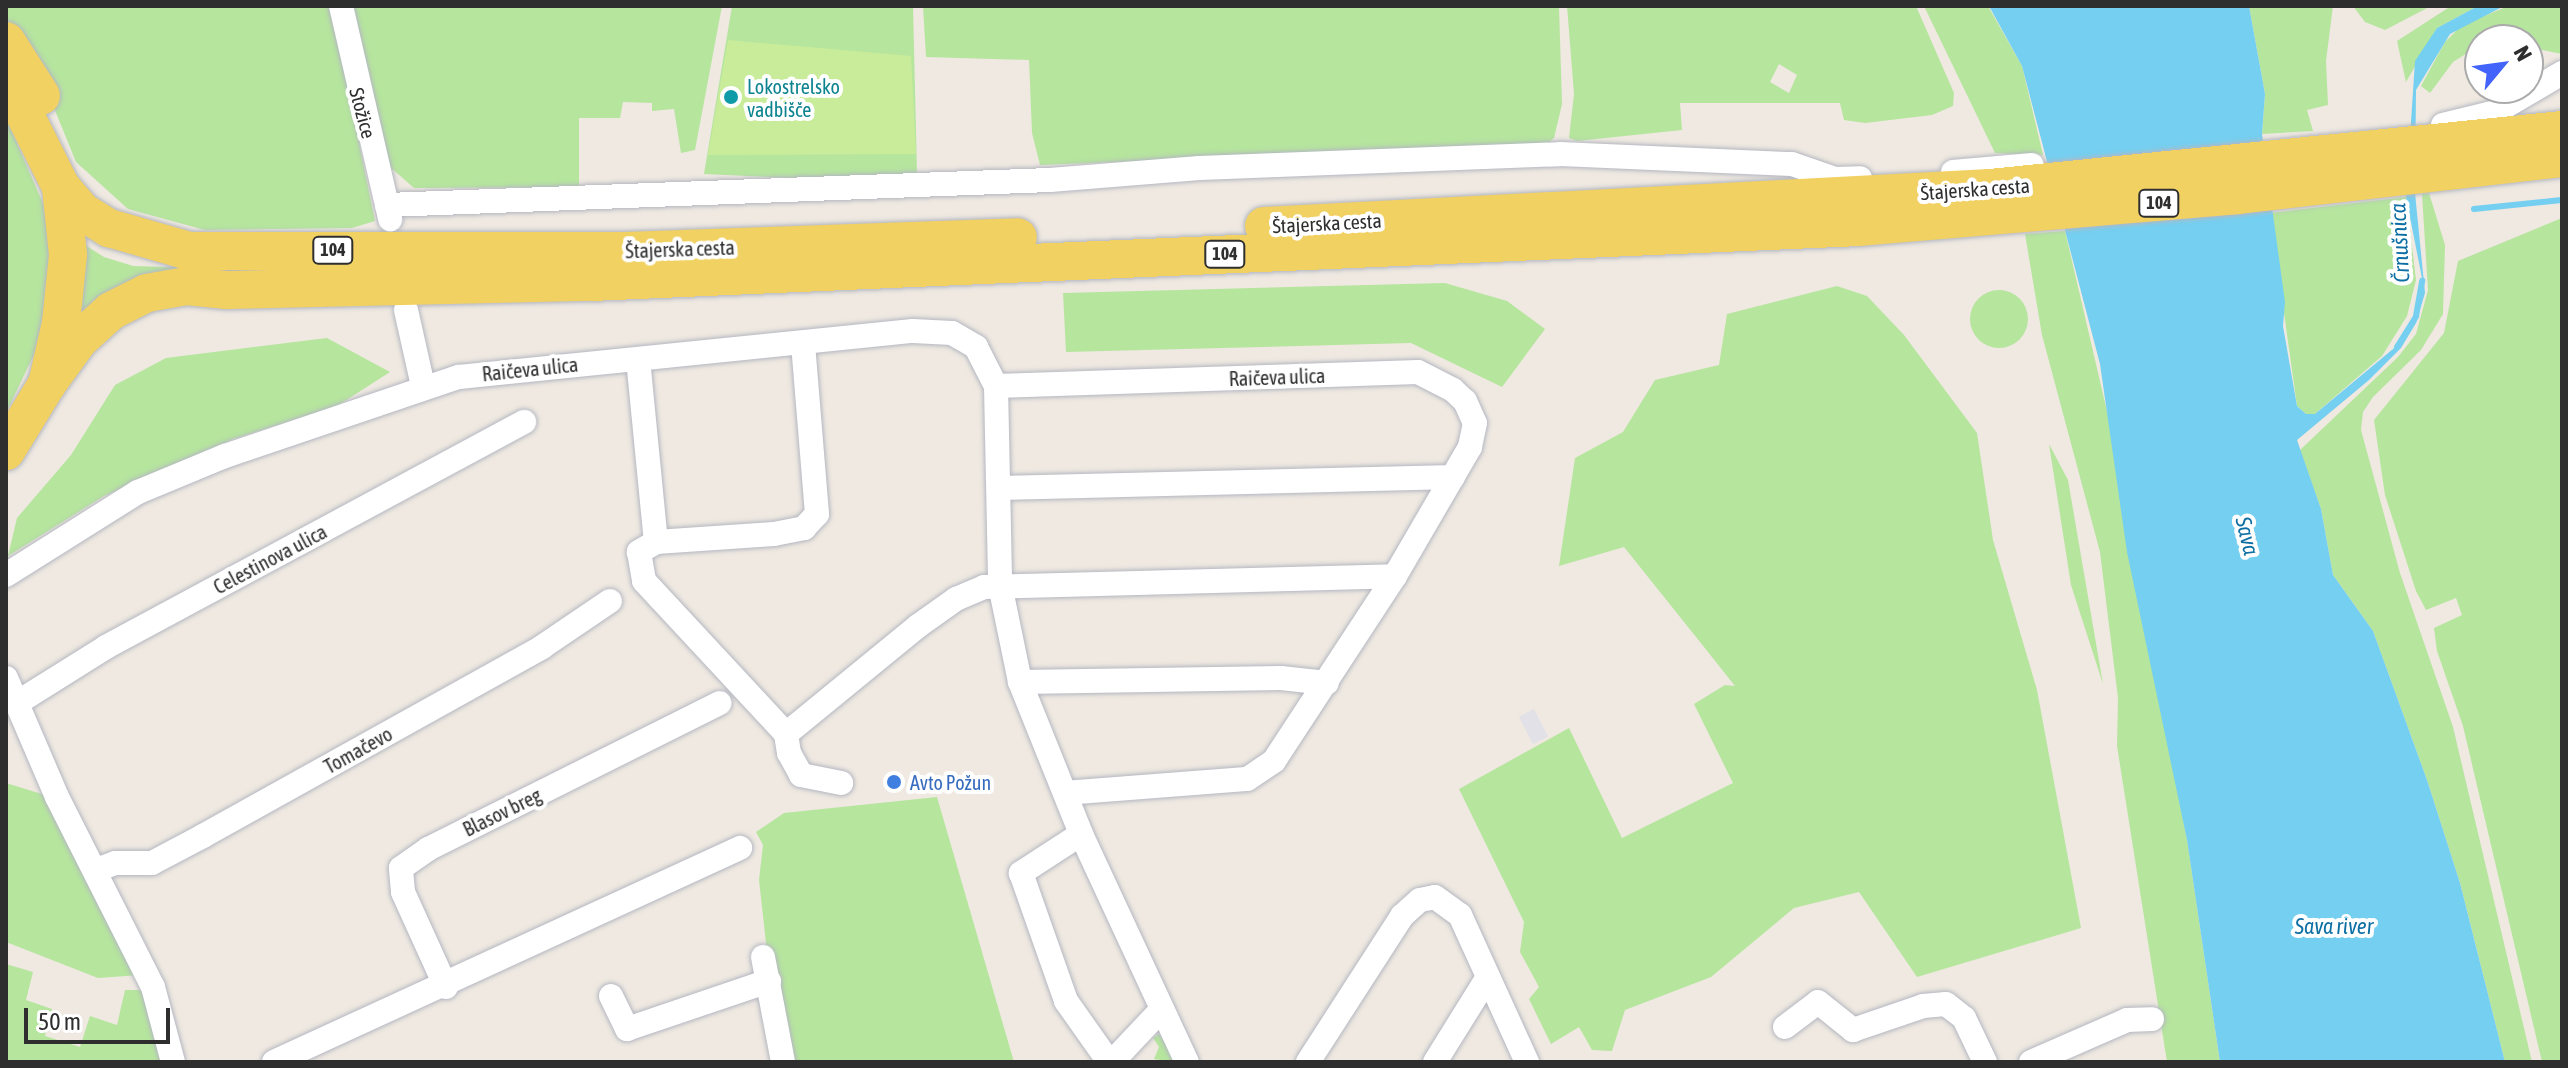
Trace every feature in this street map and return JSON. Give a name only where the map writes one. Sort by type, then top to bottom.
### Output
[{"type":"main road","points":[[6,41],[51,115],[61,156],[61,187],[68,233],[66,289],[47,384]]},
{"type":"main road","points":[[6,77],[61,187]]},
{"type":"main road","name":"Štajerska cesta","points":[[6,451],[47,384],[79,340],[122,304],[174,288],[227,290],[591,282],[1857,201],[2455,146],[2562,130]]},
{"type":"main road","name":"Štajerska cesta","points":[[2455,146],[2562,158]]},
{"type":"main road","name":"Štajerska cesta","points":[[61,187],[83,212],[122,234],[166,247],[208,251],[624,251],[1857,201]]},
{"type":"main road","name":"Štajerska cesta","points":[[6,473],[33,447],[88,354],[110,332],[155,308],[227,290]]},
{"type":"street","name":"Stožice","points":[[341,6],[388,212],[1050,180],[1200,168],[1560,154],[1792,164],[1835,179],[1857,201]]},
{"type":"street","points":[[2455,146],[2496,112],[2562,73]]},
{"type":"street","points":[[6,575],[138,492],[423,386],[406,310]]},
{"type":"street","name":"Raičeva ulica","points":[[423,386],[459,377],[913,331],[952,333],[976,347],[996,386],[1001,488],[1000,585],[1020,682],[1081,834],[1187,1062]]},
{"type":"street","points":[[803,344],[817,514],[813,523],[774,534],[656,542],[639,552],[644,581],[786,734],[789,753],[801,775],[841,783]]},
{"type":"street","points":[[638,359],[656,542]]},
{"type":"street","name":"Raičeva ulica","points":[[996,386],[1418,372],[1444,383],[1473,414],[1470,447],[1453,477],[1395,576],[1274,761],[1259,774],[1217,783],[1067,793]]},
{"type":"street","name":"Celestinova ulica","points":[[20,701],[106,647],[524,422]]},
{"type":"street","points":[[1001,488],[1453,477]]},
{"type":"street","points":[[786,734],[943,608],[1000,585],[1395,576]]},
{"type":"street","name":"Tomačevo","points":[[96,870],[115,863],[152,863],[191,843],[542,647],[610,601]]},
{"type":"street","points":[[6,678],[20,701],[57,797],[153,987],[173,1062]]},
{"type":"street","points":[[1020,682],[1281,678],[1327,683]]},
{"type":"street","name":"Blasov breg","points":[[446,987],[403,892],[401,868],[428,849],[720,703]]},
{"type":"street","points":[[1081,834],[1021,873],[1066,1001],[1111,1062],[1162,1009]]},
{"type":"street","points":[[274,1062],[446,987],[740,848]]},
{"type":"street","points":[[1308,1062],[1402,916],[1420,900],[1435,897],[1460,915],[1527,1062]]},
{"type":"street","points":[[763,957],[783,1062]]},
{"type":"street","points":[[1435,1062],[1488,977]]},
{"type":"street","points":[[611,996],[627,1029],[769,981]]},
{"type":"street","points":[[1785,1027],[1818,1002],[1853,1030],[1923,1006],[1946,1004],[1964,1018],[1985,1062]]},
{"type":"street","points":[[2031,1062],[2127,1020],[2152,1019]]},
{"type":"shaded area","points":[[1534,709],[1548,737],[1533,744],[1519,717]]},
{"type":"green space","points":[[6,6],[331,6],[375,221],[352,228],[205,230],[128,209],[76,162],[43,81],[6,27]]},
{"type":"green space","points":[[350,6],[722,6],[695,150],[681,153],[674,109],[652,111],[652,103],[623,102],[620,118],[579,118],[579,187],[414,188],[390,167]]},
{"type":"green space","points":[[732,6],[913,6],[917,174],[790,178],[704,174]]},
{"type":"green space","points":[[923,6],[1559,6],[1562,104],[1554,138],[1546,145],[1040,165],[1032,133],[1029,60],[926,57]]},
{"type":"green space","points":[[1567,6],[1916,6],[1954,93],[1953,106],[1932,115],[1865,123],[1844,120],[1840,103],[1680,103],[1682,130],[1577,141],[1569,138],[1574,94]],"holes":[[[1779,64],[1797,75],[1789,93],[1770,82]]]},
{"type":"green space","points":[[1924,6],[1988,6],[2022,66],[2043,155],[1995,153]]},
{"type":"green space","points":[[2249,6],[2333,6],[2326,61],[2328,105],[2307,110],[2313,131],[2262,134],[2265,94]]},
{"type":"green space","points":[[2353,6],[2431,6],[2385,30],[2365,22]]},
{"type":"green space","points":[[2451,6],[2478,6],[2437,28],[2406,82],[2397,41]]},
{"type":"green space","points":[[2506,7],[2562,8],[2562,54],[2544,50],[2544,24],[2464,24]]},
{"type":"green space","points":[[2462,25],[2464,55],[2453,62],[2430,93],[2421,86],[2445,42]]},
{"type":"green space","points":[[728,40],[911,56],[916,154],[708,155]]},
{"type":"green space","points":[[6,118],[45,208],[51,274],[40,342],[6,413]]},
{"type":"green space","points":[[2429,193],[2445,245],[2443,314],[2421,350],[2373,397],[2363,412],[2361,430],[2400,573],[2453,727],[2532,1062],[2505,1062],[2460,883],[2427,780],[2373,631],[2333,575],[2321,509],[2300,450],[2398,357],[2416,334],[2428,290],[2422,194]]},
{"type":"green space","points":[[2406,197],[2416,280],[2407,316],[2382,356],[2315,414],[2306,414],[2297,406],[2270,213]]},
{"type":"green space","points":[[2562,218],[2562,1062],[2542,1062],[2463,726],[2437,651],[2434,628],[2462,615],[2456,598],[2426,610],[2416,591],[2385,495],[2374,420],[2444,333],[2458,261]]},
{"type":"green space","points":[[2065,231],[2116,450],[2187,840],[2220,1062],[2167,1062],[2117,746],[2118,698],[2100,552],[2042,335],[2025,234]]},
{"type":"green space","points":[[85,245],[104,257],[133,266],[351,272],[78,321]]},
{"type":"green space","points":[[1445,283],[1507,301],[1545,329],[1502,387],[1411,343],[1066,352],[1063,293]]},
{"type":"green space","points":[[1837,286],[1867,296],[1904,335],[1977,433],[1993,540],[2037,690],[2081,928],[1917,977],[1859,892],[1794,908],[1711,977],[1625,1010],[1612,1051],[1592,1050],[1579,1027],[1551,1044],[1529,999],[1539,987],[1520,952],[1524,922],[1459,789],[1569,728],[1622,838],[1733,783],[1694,704],[1725,685],[1735,686],[1624,547],[1559,566],[1575,458],[1623,432],[1655,380],[1719,365],[1727,314]]},
{"type":"green space","points":[[1999,290],[2020,298],[2028,319],[2020,340],[1999,348],[1978,340],[1970,319],[1978,298]]},
{"type":"green space","points":[[327,338],[390,372],[337,406],[233,439],[104,496],[8,556],[17,518],[71,455],[115,385],[166,358]]},
{"type":"green space","points":[[2049,444],[2068,480],[2103,684],[2071,585]]},
{"type":"green space","points":[[6,783],[45,795],[140,975],[98,978],[6,942]]},
{"type":"green space","points":[[937,797],[1014,1062],[788,1062],[767,952],[759,880],[763,845],[756,832],[784,813]]},
{"type":"green space","points":[[6,964],[33,972],[26,1000],[52,1009],[45,1036],[80,1047],[90,1016],[117,1025],[125,990],[142,990],[166,1062],[6,1062]]},
{"type":"green space","points":[[1159,1034],[1174,1062],[1154,1059],[1159,1047],[1153,1038]]},
{"type":"water","name":"Sava river","points":[[1989,6],[2249,6],[2265,94],[2262,134],[2285,302],[2283,326],[2297,406],[2306,414],[2315,414],[2399,344],[2416,316],[2422,278],[2406,197],[2415,61],[2437,28],[2478,6],[2504,6],[2464,24],[2450,34],[2416,90],[2415,193],[2425,293],[2416,323],[2401,348],[2369,380],[2297,440],[2321,509],[2333,575],[2373,631],[2427,780],[2460,883],[2505,1062],[2220,1062],[2187,840],[2127,552],[2100,364],[2022,66]]},
{"type":"waterway","points":[[2474,209],[2562,200]]},
{"type":"waterway","name":"Črnušnica","points":[[2397,347],[2416,316],[2422,281]]},
{"type":"place","name":"Lokostrelsko vadbišče","points":[[731,97]]},
{"type":"place","name":"Avto Požun","points":[[894,782]]},
{"type":"water label","name":"Sava","points":[[2247,536]]}]
